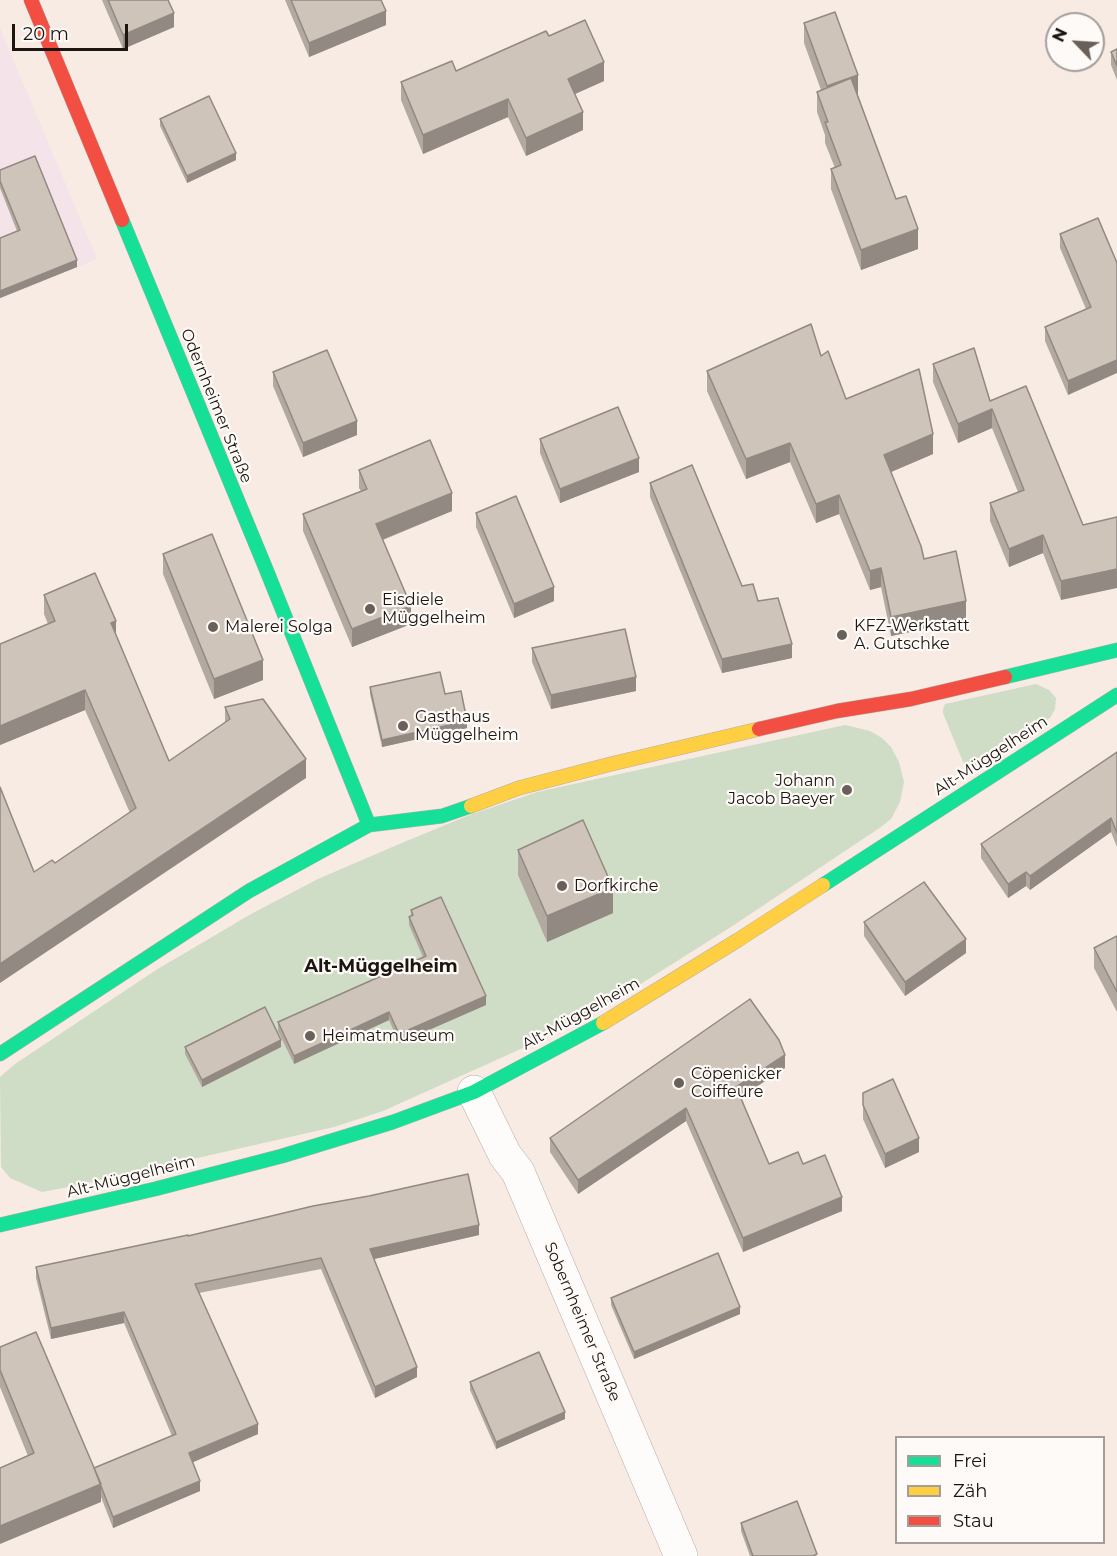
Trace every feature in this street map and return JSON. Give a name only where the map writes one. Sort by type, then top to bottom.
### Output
[{"type":"main road","name":"Odernheimer Straße","points":[[31,0],[369,825]]},
{"type":"main road","points":[[0,1054],[249,891],[369,825],[442,816],[519,788],[610,764],[837,711],[910,699],[1117,650]]},
{"type":"main road","name":"Alt-Müggelheim","points":[[0,1226],[282,1156],[393,1122],[474,1092],[607,1021],[738,940],[1117,695]]},
{"type":"street","name":"Sobernheimer Straße","points":[[474,1092],[505,1155],[518,1172],[681,1556]]},
{"type":"shaded area","points":[[0,28],[97,259],[0,299]]},
{"type":"green space","points":[[1036,684],[1049,690],[1056,698],[1055,709],[1050,718],[974,766],[966,765],[943,713],[945,704]]},
{"type":"green space","points":[[845,725],[870,731],[882,738],[891,747],[899,762],[904,782],[900,802],[891,819],[734,925],[639,985],[543,1039],[383,1111],[334,1127],[42,1192],[10,1178],[1,1167],[0,1077],[15,1064],[156,970],[251,914],[318,879],[397,845],[467,816],[537,792]]},
{"type":"building","points":[[108,0],[168,0],[174,13],[123,35]]},
{"type":"building","points":[[291,0],[381,0],[386,11],[309,43]]},
{"type":"building","points":[[835,12],[858,75],[827,86],[804,23]]},
{"type":"building","points":[[585,20],[604,62],[568,79],[583,112],[526,138],[508,99],[423,135],[401,82],[452,61],[456,71],[546,31],[549,36]]},
{"type":"building","points":[[1117,49],[1117,66],[1111,52]]},
{"type":"building","points":[[851,78],[896,199],[906,196],[918,229],[861,250],[831,169],[841,165],[817,92]]},
{"type":"building","points":[[209,96],[236,153],[187,176],[160,119]]},
{"type":"building","points":[[35,156],[77,260],[0,291],[0,238],[20,230],[0,181],[0,170]]},
{"type":"building","points":[[1098,218],[1117,263],[1117,360],[1068,381],[1045,327],[1091,307],[1060,234]]},
{"type":"building","points":[[811,324],[821,356],[828,351],[846,399],[919,369],[933,434],[884,455],[921,546],[924,559],[956,551],[966,601],[891,617],[881,568],[870,571],[839,495],[816,504],[790,443],[746,459],[707,371]]},
{"type":"building","points":[[974,348],[990,401],[1026,386],[1083,525],[1117,517],[1117,569],[1061,581],[1043,535],[1009,549],[990,503],[1024,490],[992,409],[958,424],[933,364]]},
{"type":"building","points":[[327,350],[357,421],[303,443],[273,372]]},
{"type":"building","points":[[618,407],[639,458],[560,489],[540,439]]},
{"type":"building","points":[[430,440],[452,493],[376,524],[411,606],[352,629],[303,514],[367,489],[359,470]]},
{"type":"building","points":[[692,465],[742,586],[753,584],[758,601],[778,598],[792,644],[722,659],[650,483]]},
{"type":"building","points":[[516,496],[554,587],[514,604],[476,513]]},
{"type":"building","name":"Malerei Solga","points":[[212,534],[263,660],[214,679],[163,554]]},
{"type":"building","points":[[95,573],[116,621],[111,623],[169,761],[230,719],[225,707],[263,699],[306,759],[0,964],[0,787],[34,872],[52,860],[55,863],[136,808],[85,690],[0,726],[0,644],[55,621],[44,595]]},
{"type":"building","points":[[625,629],[636,677],[551,695],[532,648]]},
{"type":"building","points":[[440,672],[445,694],[461,691],[467,721],[382,740],[370,687]]},
{"type":"building","points":[[1117,752],[1117,833],[1111,818],[1030,876],[1026,872],[1008,884],[981,844]]},
{"type":"building","points":[[583,820],[613,888],[547,916],[518,850]]},
{"type":"building","points":[[924,882],[966,939],[905,982],[864,922]]},
{"type":"building","points":[[441,897],[486,996],[399,1034],[389,1012],[294,1056],[278,1022],[426,956],[409,917],[413,915],[411,910]]},
{"type":"building","points":[[1117,936],[1117,992],[1094,948]]},
{"type":"building","points":[[750,999],[779,1040],[785,1055],[736,1087],[769,1164],[798,1152],[803,1164],[825,1155],[842,1197],[743,1238],[686,1108],[578,1180],[550,1138]]},
{"type":"building","points":[[265,1007],[281,1040],[202,1080],[185,1047]]},
{"type":"building","points":[[893,1079],[919,1138],[885,1154],[863,1105],[863,1093]]},
{"type":"building","points":[[468,1174],[479,1225],[370,1249],[417,1367],[375,1387],[321,1258],[195,1284],[258,1424],[189,1453],[200,1481],[113,1517],[94,1468],[176,1434],[124,1312],[51,1328],[36,1267]]},
{"type":"building","points":[[718,1253],[740,1307],[634,1352],[611,1298]]},
{"type":"building","points":[[36,1332],[101,1484],[0,1526],[0,1468],[34,1453],[0,1370],[0,1347]]},
{"type":"building","points":[[539,1352],[565,1412],[496,1442],[470,1382]]},
{"type":"building","points":[[797,1501],[817,1554],[813,1556],[753,1556],[741,1523]]},
{"type":"traffic: fast","points":[[122,220],[369,825]]},
{"type":"traffic: fast","points":[[1005,677],[1117,650]]},
{"type":"traffic: fast","points":[[823,885],[1117,695]]},
{"type":"traffic: fast","points":[[0,1054],[249,891],[369,825],[442,816],[471,806]]},
{"type":"traffic: fast","points":[[0,1225],[155,1189],[282,1156],[393,1122],[474,1092],[603,1023]]},
{"type":"traffic: slow","points":[[471,806],[519,788],[759,729]]},
{"type":"traffic: slow","points":[[603,1023],[823,885]]},
{"type":"traffic: jam","points":[[31,0],[122,220]]},
{"type":"traffic: jam","points":[[759,729],[837,711],[911,699],[1005,677]]},
{"type":"place","name":"Eisdiele Müggelheim","points":[[370,609]]},
{"type":"place","name":"Malerei Solga","points":[[213,627]]},
{"type":"place","name":"KFZ-Werkstatt A. Gutschke","points":[[842,635]]},
{"type":"place","name":"Gasthaus Müggelheim","points":[[403,726]]},
{"type":"place","name":"Johann Jacob Baeyer","points":[[847,790]]},
{"type":"place","name":"Dorfkirche","points":[[562,886]]},
{"type":"place","name":"Heimatmuseum","points":[[310,1036]]},
{"type":"place","name":"Cöpenicker Coiffeure","points":[[679,1083]]},
{"type":"district","name":"Alt-Müggelheim","points":[[381,967]]}]
